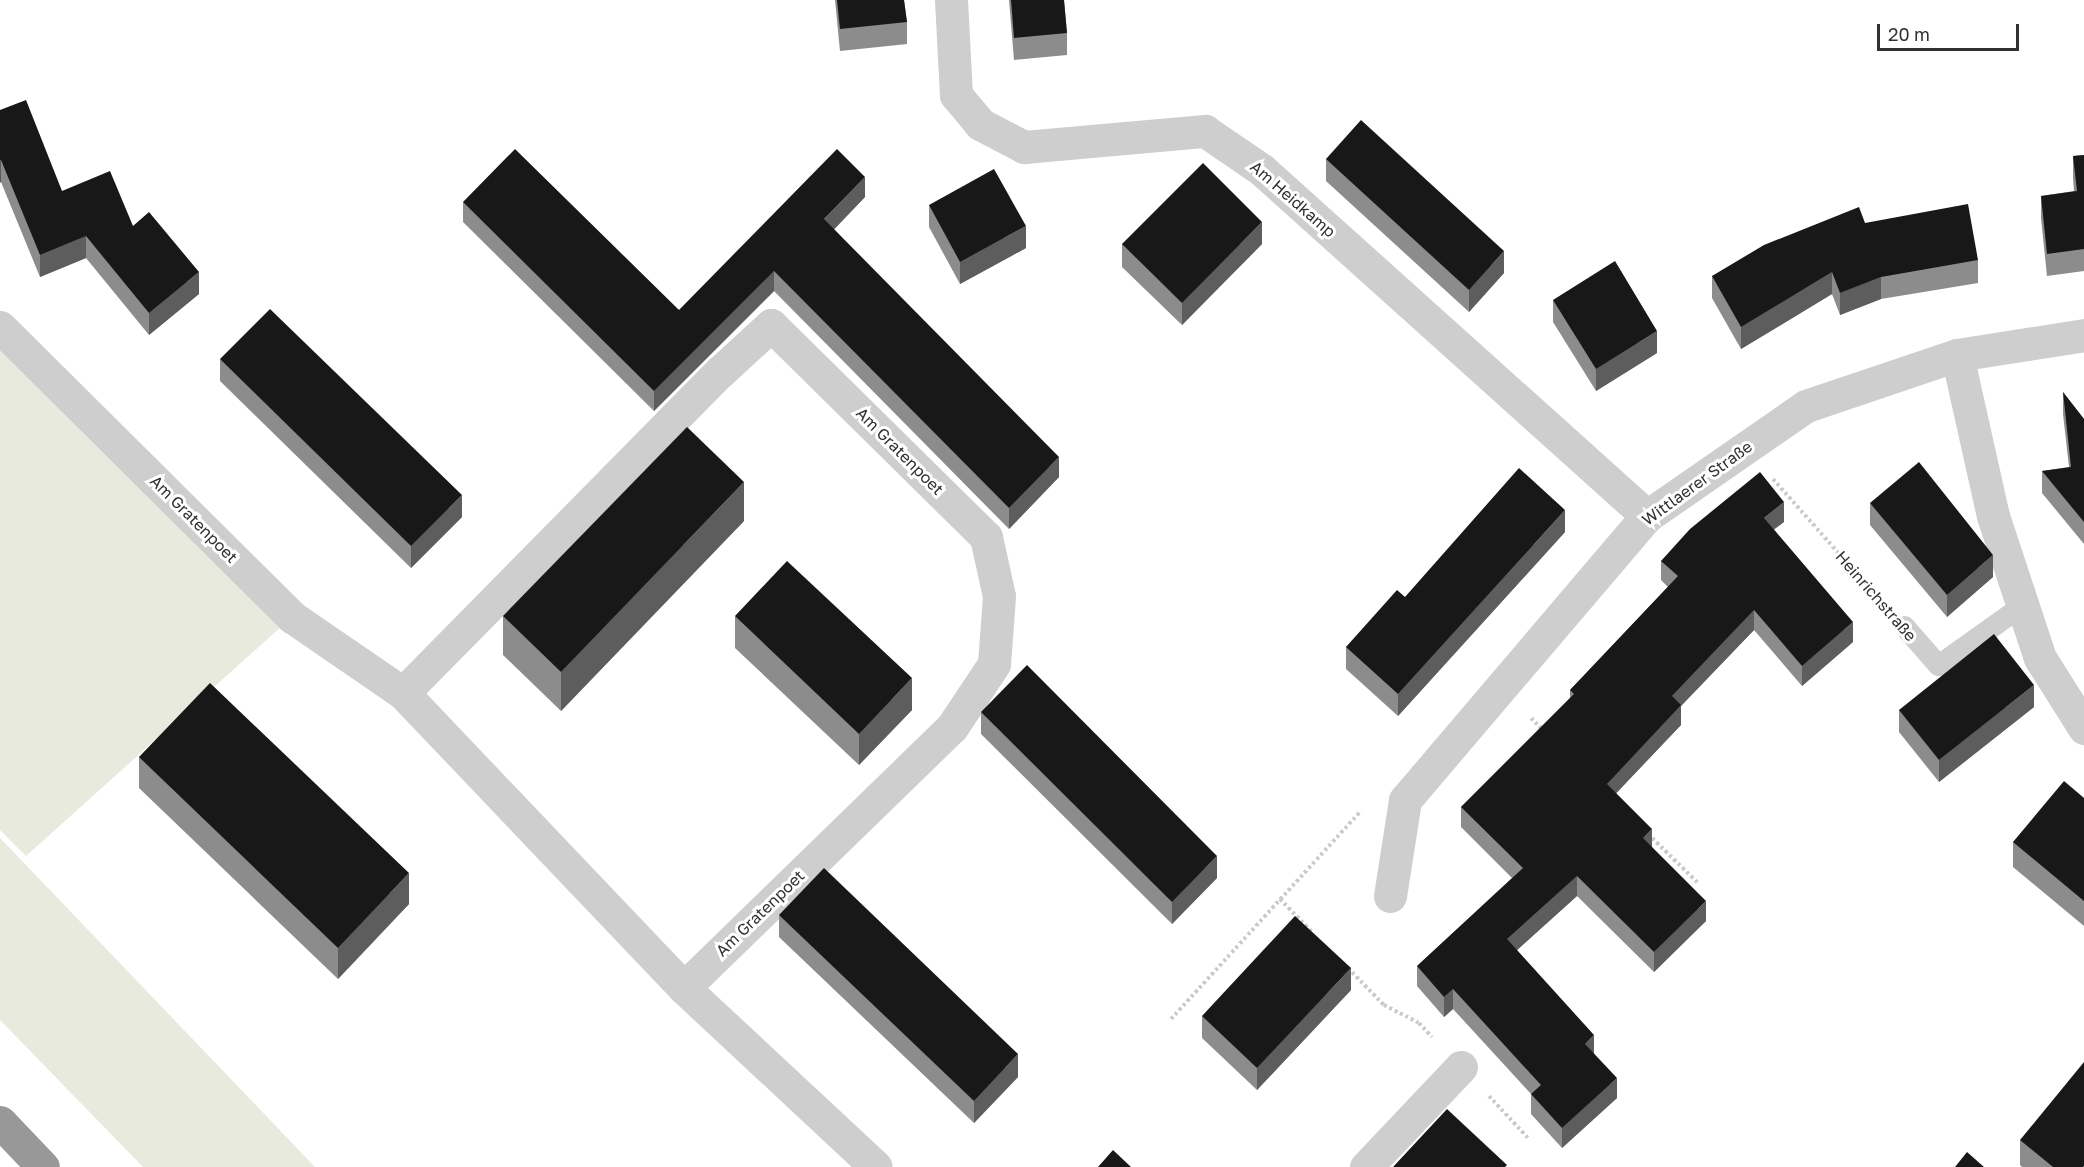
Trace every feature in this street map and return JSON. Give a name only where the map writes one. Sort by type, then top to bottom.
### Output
[{"type":"highway","points":[[0,1122],[43,1167]]},
{"type":"street","name":"Am Heidkamp","points":[[951,0],[956,95],[980,124],[1024,147],[1205,131],[1262,170],[1647,516]]},
{"type":"street","name":"Am Gratenpoet","points":[[403,693],[721,371],[771,325],[986,537],[999,596],[994,664],[952,727],[684,987]]},
{"type":"street","name":"Am Gratenpoet","points":[[0,327],[292,617],[403,693],[684,987],[876,1167]]},
{"type":"street","name":"Wittlaerer Straße","points":[[1405,800],[1647,516],[1806,406],[1957,355],[2084,334]]},
{"type":"street","points":[[1957,355],[1993,516],[2040,658],[2084,728]]},
{"type":"street","points":[[1390,896],[1405,800]]},
{"type":"street","points":[[1366,1167],[1461,1067]]},
{"type":"lane","name":"Heinrichstraße","points":[[1904,627],[1938,665],[2022,605]]},
{"type":"path","name":"Heinrichstraße","points":[[1746,448],[1904,627]]},
{"type":"path","points":[[1500,688],[1550,737]]},
{"type":"path","points":[[1171,1019],[1379,790],[1405,800]]},
{"type":"path","points":[[1641,826],[1699,884]]},
{"type":"path","points":[[1280,899],[1320,940]]},
{"type":"path","points":[[1344,964],[1384,1005],[1419,1023],[1528,1138]]},
{"type":"shaded area","points":[[0,327],[292,617],[26,856],[0,830]]},
{"type":"shaded area","points":[[0,838],[315,1167],[143,1167],[0,1020]]},
{"type":"building","points":[[837,0],[904,0],[907,22],[840,29]]},
{"type":"building","points":[[1011,0],[1064,0],[1067,33],[1014,38]]},
{"type":"building","points":[[26,100],[62,191],[110,171],[133,226],[149,212],[199,272],[149,313],[86,236],[40,255],[0,161],[0,110]]},
{"type":"building","points":[[1361,120],[1504,251],[1469,290],[1326,159]]},
{"type":"building","points":[[515,149],[679,310],[837,149],[865,177],[824,219],[1059,457],[1009,508],[774,271],[654,391],[463,202]]},
{"type":"building","points":[[2084,155],[2084,249],[2047,254],[2041,196],[2077,191],[2073,156]]},
{"type":"building","points":[[1203,163],[1262,222],[1182,303],[1122,244]]},
{"type":"building","points":[[994,169],[1026,226],[960,262],[929,205]]},
{"type":"building","points":[[1968,204],[1978,260],[1881,277],[1840,293],[1832,272],[1741,327],[1712,276],[1764,245],[1859,207],[1865,223]]},
{"type":"building","points":[[1615,261],[1657,331],[1596,369],[1553,300]]},
{"type":"building","points":[[270,309],[462,495],[411,546],[220,359]]},
{"type":"building","points":[[2063,392],[2084,419],[2084,522],[2042,471],[2071,467]]},
{"type":"building","points":[[687,427],[744,482],[561,672],[503,616]]},
{"type":"building","points":[[1919,462],[1993,555],[1947,595],[1870,503]]},
{"type":"building","points":[[1519,468],[1565,510],[1398,694],[1346,647],[1397,590],[1405,597]]},
{"type":"building","points":[[1760,472],[1784,502],[1764,518],[1853,622],[1802,666],[1754,610],[1672,696],[1681,705],[1607,784],[1652,829],[1643,838],[1706,901],[1654,952],[1577,876],[1507,939],[1594,1035],[1585,1044],[1617,1078],[1562,1128],[1531,1094],[1541,1085],[1453,989],[1444,997],[1417,966],[1523,868],[1461,807],[1574,694],[1570,690],[1678,576],[1661,561],[1690,529]]},
{"type":"building","points":[[787,561],[912,678],[859,734],[735,616]]},
{"type":"building","points":[[1994,634],[2034,685],[1939,760],[1899,710]]},
{"type":"building","points":[[1027,665],[1217,856],[1172,902],[981,712]]},
{"type":"building","points":[[210,683],[409,873],[338,948],[139,757]]},
{"type":"building","points":[[2064,781],[2084,798],[2084,901],[2013,842]]},
{"type":"building","points":[[824,868],[1018,1054],[974,1101],[779,915]]},
{"type":"building","points":[[1295,916],[1351,968],[1257,1068],[1202,1016]]},
{"type":"building","points":[[2084,1062],[2084,1166],[2053,1167],[2020,1140]]},
{"type":"building","points":[[1447,1109],[1507,1165],[1505,1167],[1393,1167]]},
{"type":"building","points":[[1113,1150],[1131,1167],[1098,1167]]},
{"type":"building","points":[[1967,1152],[1984,1167],[1955,1167]]}]
